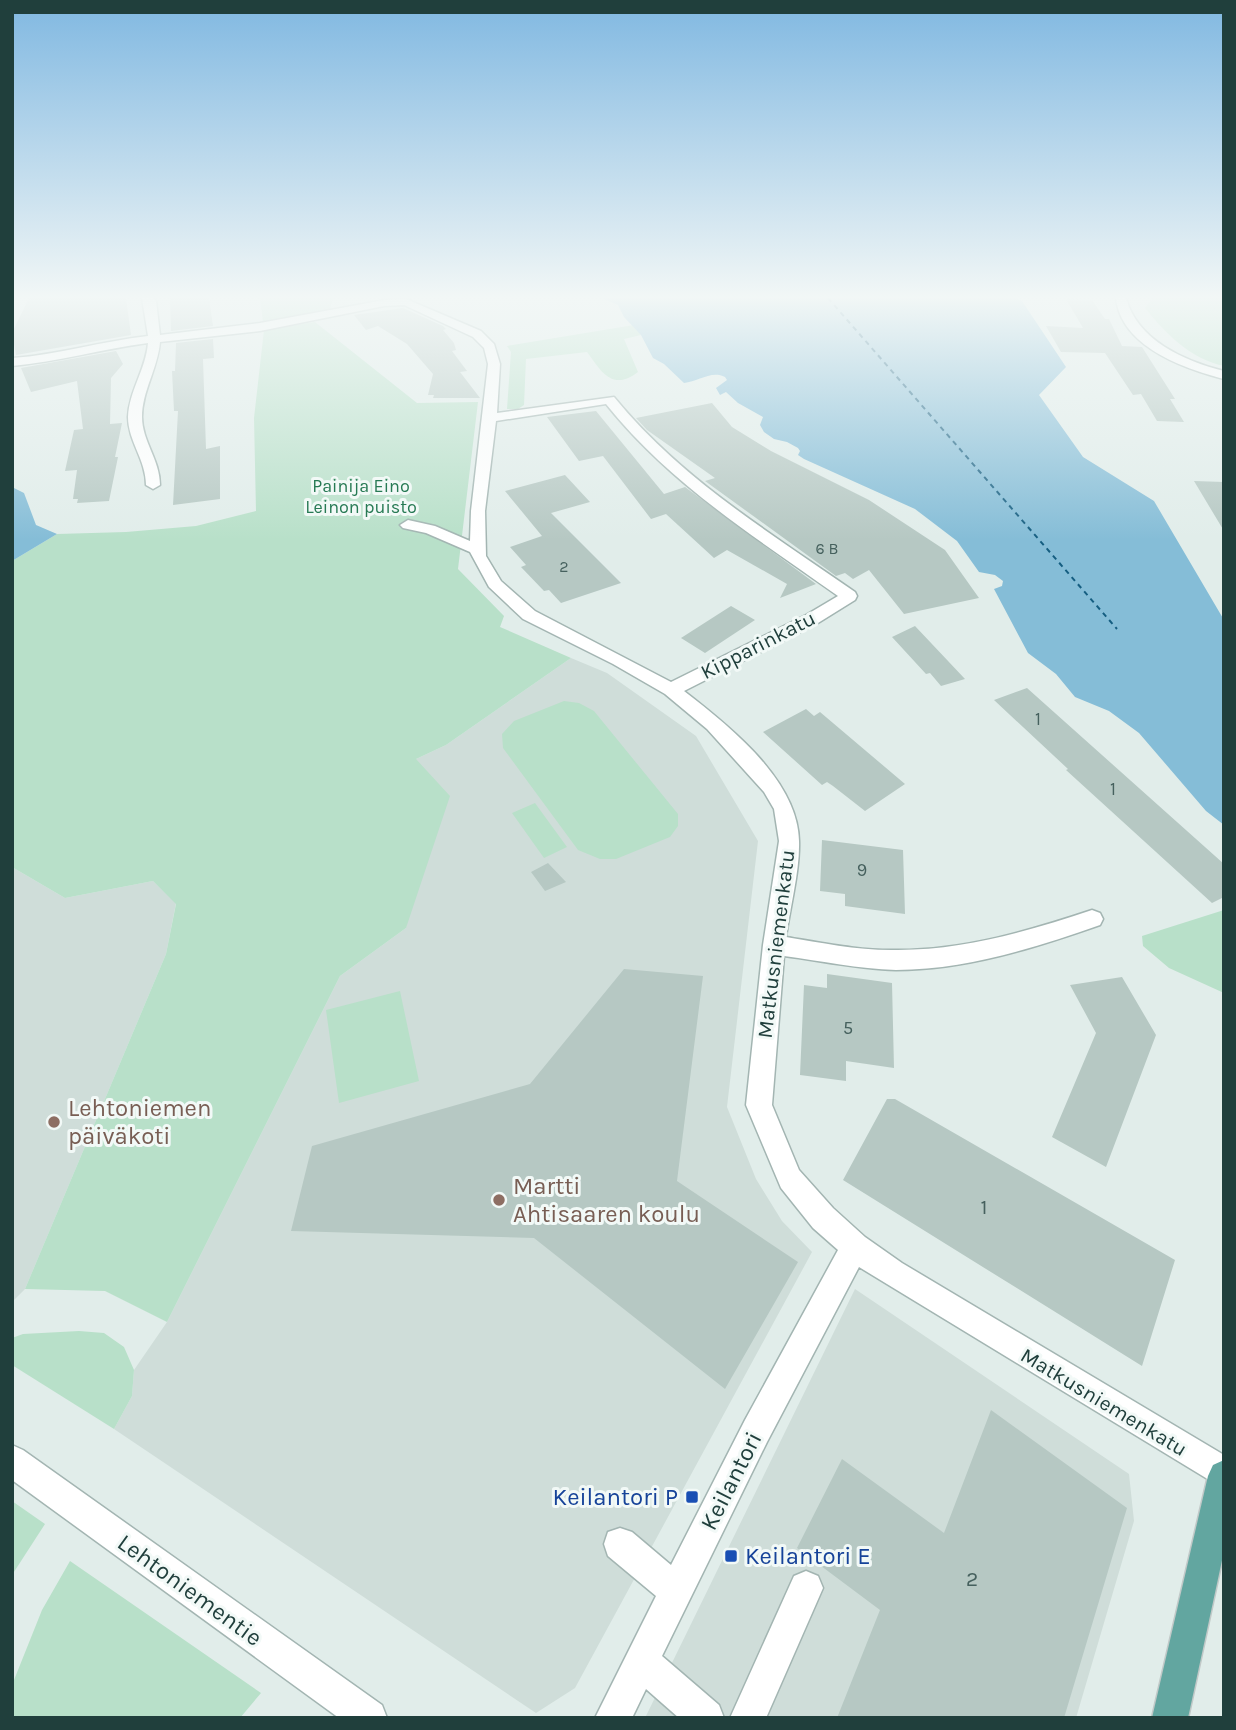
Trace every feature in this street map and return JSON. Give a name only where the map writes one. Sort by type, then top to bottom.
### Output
[{"type":"main road","points":[[1170,1718],[1224,1475]]},
{"type":"street","points":[[145,379],[138,394],[135,421],[138,435],[148,451],[153,485]]},
{"type":"street","points":[[408,526],[430,529],[476,549],[493,379]]},
{"type":"street","name":"Kipparinkatu","points":[[490,418],[609,400],[623,419],[671,470],[847,597],[812,619],[671,690]]},
{"type":"street","name":"Matkusniemenkatu","points":[[476,549],[495,584],[529,615],[619,660],[671,690],[714,724],[771,787],[784,808],[789,841],[774,945],[759,1105],[790,1179],[823,1218],[855,1247],[892,1273],[1224,1475]]},
{"type":"street","points":[[774,945],[872,959],[931,959],[1036,939],[1092,919]]},
{"type":"street","name":"Keilantori","points":[[613,1718],[756,1431],[855,1247]]},
{"type":"street","name":"Lehtoniementie","points":[[12,1461],[369,1718]]},
{"type":"street","points":[[620,1544],[676,1591]]},
{"type":"street","points":[[748,1718],[806,1588]]},
{"type":"street","points":[[641,1661],[706,1718]]},
{"type":"shaded area","name":"Martti Ahtisaaren koulu","points":[[571,658],[607,673],[696,736],[758,841],[727,1107],[756,1179],[782,1221],[812,1252],[575,1688],[536,1713],[114,1429],[132,1396],[134,1370],[167,1322],[340,976],[406,928],[416,759],[446,745]]},
{"type":"shaded area","name":"Lehtoniemen päiväkoti","points":[[12,867],[65,898],[153,881],[176,903],[166,954],[25,1289],[12,1302]]},
{"type":"shaded area","points":[[855,1289],[1129,1474],[1134,1521],[1076,1718],[645,1718]]},
{"type":"green space","name":"Painija Eino Leinon puisto","points":[[258,379],[386,379],[417,403],[478,402],[458,569],[504,616],[500,627],[571,658],[446,745],[416,759],[450,796],[406,928],[340,976],[167,1322],[105,1291],[25,1289],[166,954],[176,904],[153,881],[65,898],[12,867],[12,561],[57,534],[196,526],[256,511],[254,418]]},
{"type":"green space","points":[[509,379],[525,379],[524,405],[518,409],[507,409]]},
{"type":"green space","points":[[564,701],[579,703],[594,711],[678,814],[678,826],[670,837],[616,859],[600,859],[578,850],[503,748],[502,734],[514,721]]},
{"type":"green space","points":[[535,803],[567,847],[544,858],[512,813]]},
{"type":"green space","points":[[1224,910],[1224,993],[1169,968],[1143,946],[1142,936]]},
{"type":"green space","points":[[400,991],[419,1081],[339,1103],[326,1010]]},
{"type":"green space","points":[[79,1331],[104,1333],[124,1347],[134,1370],[132,1396],[114,1429],[12,1365],[12,1338],[23,1334]]},
{"type":"green space","points":[[12,1501],[45,1524],[12,1575]]},
{"type":"green space","points":[[70,1561],[261,1693],[240,1718],[12,1718],[12,1685],[42,1610]]},
{"type":"water","points":[[680,379],[700,379],[689,382],[684,383]]},
{"type":"water","points":[[1055,379],[1039,395],[1083,457],[1154,501],[1224,620],[1224,825],[1206,811],[1139,733],[1109,711],[1075,697],[1056,674],[1028,653],[994,589],[1002,586],[1003,581],[995,575],[979,572],[957,541],[915,509],[804,459],[798,455],[798,448],[764,432],[760,425],[763,417],[738,403],[726,392],[720,395],[716,388],[727,380]]},
{"type":"water","points":[[12,487],[24,493],[36,525],[57,534],[12,561]]},
{"type":"building","points":[[25,379],[111,379],[110,424],[122,423],[109,501],[77,503],[78,499],[73,499],[77,470],[65,471],[74,430],[83,429],[77,381],[31,392]]},
{"type":"building","points":[[172,379],[204,379],[206,449],[220,446],[220,499],[173,505],[178,411],[174,411]]},
{"type":"building","points":[[432,379],[465,379],[480,398],[433,398],[434,395],[428,395]]},
{"type":"building","points":[[1122,379],[1162,379],[1175,399],[1170,399],[1184,422],[1157,421],[1141,394],[1133,395]]},
{"type":"building","points":[[712,403],[732,427],[771,451],[869,500],[945,550],[979,598],[904,614],[869,570],[853,579],[845,573],[836,576],[705,481],[715,478],[647,430],[636,418]]},
{"type":"building","points":[[596,411],[664,494],[685,487],[816,584],[780,598],[787,584],[727,550],[714,558],[666,514],[651,519],[603,456],[579,461],[547,417]]},
{"type":"building","points":[[565,475],[590,502],[551,513],[621,583],[561,603],[549,590],[544,591],[521,567],[526,565],[510,547],[542,536],[505,491]]},
{"type":"building","points":[[1194,481],[1224,482],[1224,531]]},
{"type":"building","points":[[731,606],[755,620],[705,653],[681,638]]},
{"type":"building","points":[[915,626],[965,679],[941,686],[930,673],[926,674],[892,637]]},
{"type":"building","points":[[1027,688],[1224,864],[1224,897],[1212,903],[1066,770],[1068,769],[994,700]]},
{"type":"building","points":[[806,709],[814,716],[820,712],[905,784],[865,811],[827,782],[822,785],[763,732]]},
{"type":"building","points":[[822,840],[903,850],[905,914],[845,906],[845,894],[820,891]]},
{"type":"building","points":[[548,863],[566,882],[545,891],[531,872]]},
{"type":"building","points":[[624,969],[703,976],[677,1181],[798,1262],[725,1389],[534,1238],[291,1231],[312,1146],[530,1084]]},
{"type":"building","points":[[827,974],[892,983],[894,1068],[846,1061],[846,1081],[800,1075],[804,985],[827,988]]},
{"type":"building","points":[[1122,977],[1156,1035],[1106,1167],[1052,1137],[1096,1033],[1070,985]]},
{"type":"building","points":[[887,1099],[895,1099],[1175,1260],[1142,1366],[843,1180]]},
{"type":"building","points":[[991,1410],[1127,1508],[1064,1718],[837,1718],[880,1610],[797,1548],[842,1459],[944,1533]]},
{"type":"ferry route","points":[[898,379],[1117,629]]},
{"type":"place","name":"Lehtoniemen päiväkoti","points":[[54,1122]]},
{"type":"place","name":"Martti Ahtisaaren koulu","points":[[499,1200]]},
{"type":"place","name":"Keilantori P","points":[[692,1497]]},
{"type":"place","name":"Keilantori E","points":[[731,1556]]}]
